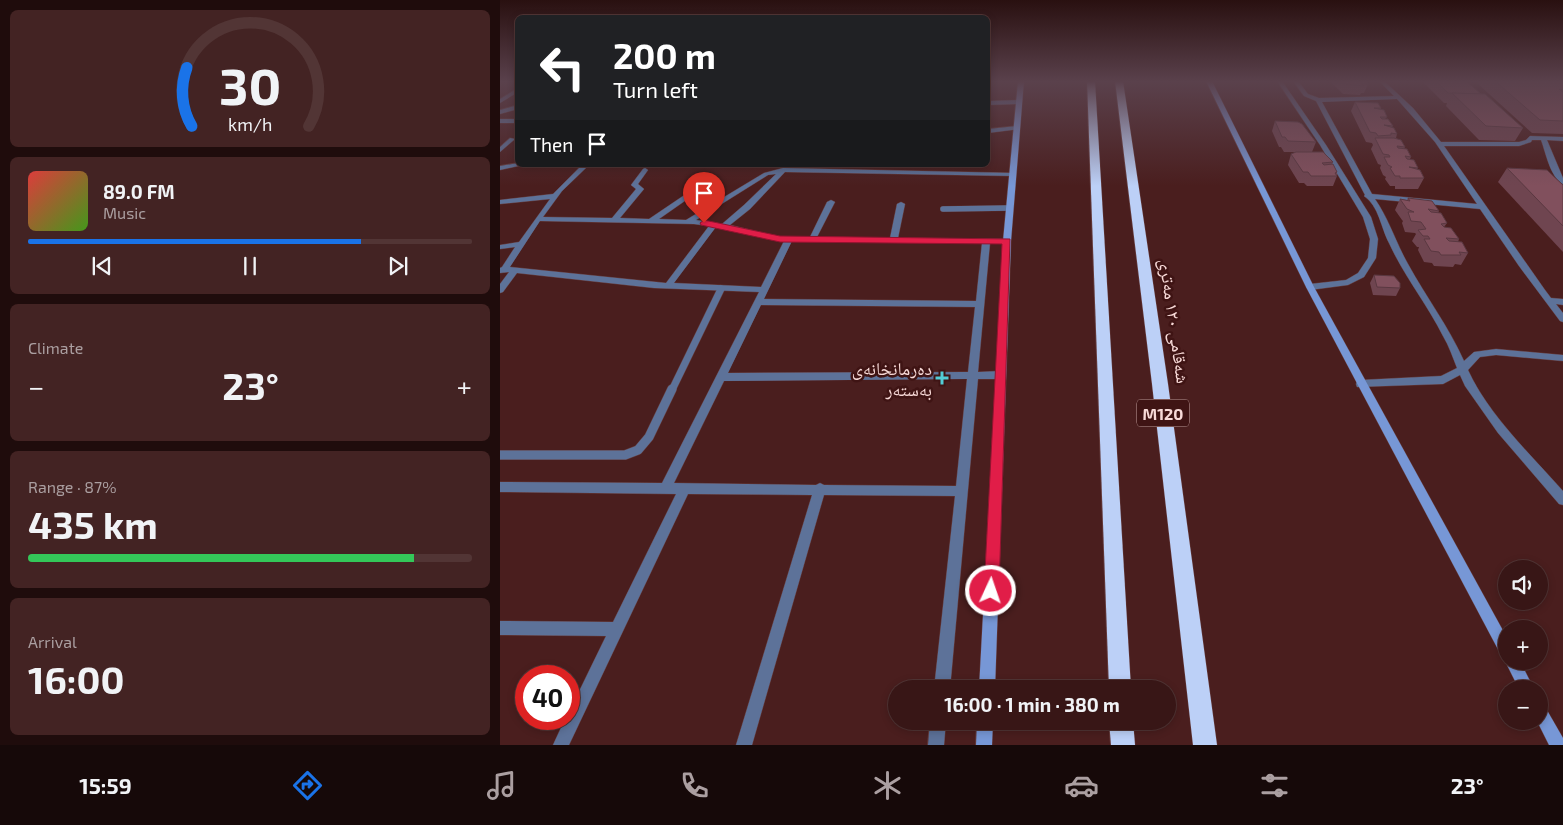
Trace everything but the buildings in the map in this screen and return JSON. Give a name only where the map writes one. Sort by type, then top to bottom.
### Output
[{"type":"highway","points":[[1092,116],[1120,680]]},
{"type":"highway","name":"شەقامی ١٢٠ مەتری","points":[[1124,116],[1160,384],[1205,745]]},
{"type":"highway","points":[[1122,730],[1123,745]]},
{"type":"street","points":[[987,680],[1007,241],[1018,116]]},
{"type":"street","points":[[1226,116],[1310,287],[1498,635]]},
{"type":"street","points":[[1303,116],[1367,217],[1374,239],[1372,258],[1361,275],[1348,282],[1310,287]]},
{"type":"street","points":[[1326,116],[1368,196],[1382,214],[1392,242],[1410,275],[1448,336],[1462,370],[1502,430],[1563,500]]},
{"type":"street","points":[[1415,116],[1440,144],[1548,301],[1563,319]]},
{"type":"street","points":[[500,122],[515,122]]},
{"type":"street","points":[[990,131],[1017,128]]},
{"type":"street","points":[[1524,133],[1530,138],[1563,139]]},
{"type":"street","points":[[500,150],[512,138]]},
{"type":"street","points":[[1440,144],[1519,144],[1529,141],[1530,138]]},
{"type":"street","points":[[1543,138],[1558,176],[1563,182]]},
{"type":"street","points":[[500,168],[515,166]]},
{"type":"street","points":[[502,271],[556,196],[584,167]]},
{"type":"street","points":[[686,222],[766,174],[785,167],[1013,174]]},
{"type":"street","points":[[723,226],[747,207],[785,167]]},
{"type":"street","points":[[614,221],[640,189],[634,184],[645,170]]},
{"type":"street","points":[[500,202],[556,196]]},
{"type":"street","points":[[650,222],[686,196]]},
{"type":"street","points":[[1368,196],[1482,207]]},
{"type":"street","points":[[812,240],[831,202]]},
{"type":"street","points":[[893,242],[901,204]]},
{"type":"street","points":[[538,219],[714,224],[789,240],[893,242],[1007,241]]},
{"type":"street","points":[[668,286],[714,224]]},
{"type":"street","points":[[666,488],[789,240]]},
{"type":"street","points":[[943,680],[986,242]]},
{"type":"street","points":[[500,247],[520,244]]},
{"type":"street","points":[[502,271],[515,270],[668,286],[764,290]]},
{"type":"street","points":[[500,290],[515,270]]},
{"type":"street","points":[[1548,301],[1563,302]]},
{"type":"street","points":[[758,302],[979,304]]},
{"type":"street","points":[[1361,384],[1443,380],[1462,370],[1477,354],[1496,352],[1563,358]]},
{"type":"street","points":[[721,376],[1001,375]]},
{"type":"street","points":[[500,487],[820,488],[961,491]]},
{"type":"street","points":[[744,745],[820,488]]},
{"type":"street","points":[[561,745],[684,489]]},
{"type":"street","points":[[500,628],[617,629]]},
{"type":"street","points":[[1548,727],[1558,745]]},
{"type":"street","points":[[936,745],[937,730]]},
{"type":"street","points":[[984,745],[985,730]]},
{"type":"lane","points":[[943,209],[1010,208]]},
{"type":"lane","points":[[500,455],[625,455],[638,450],[649,437],[721,289]]},
{"type":"place","name":"دەرمانخانەی بەستەر","points":[[942,378]]},
{"type":"route","points":[[704,223],[780,239],[911,242],[1007,241],[991,591]]}]
